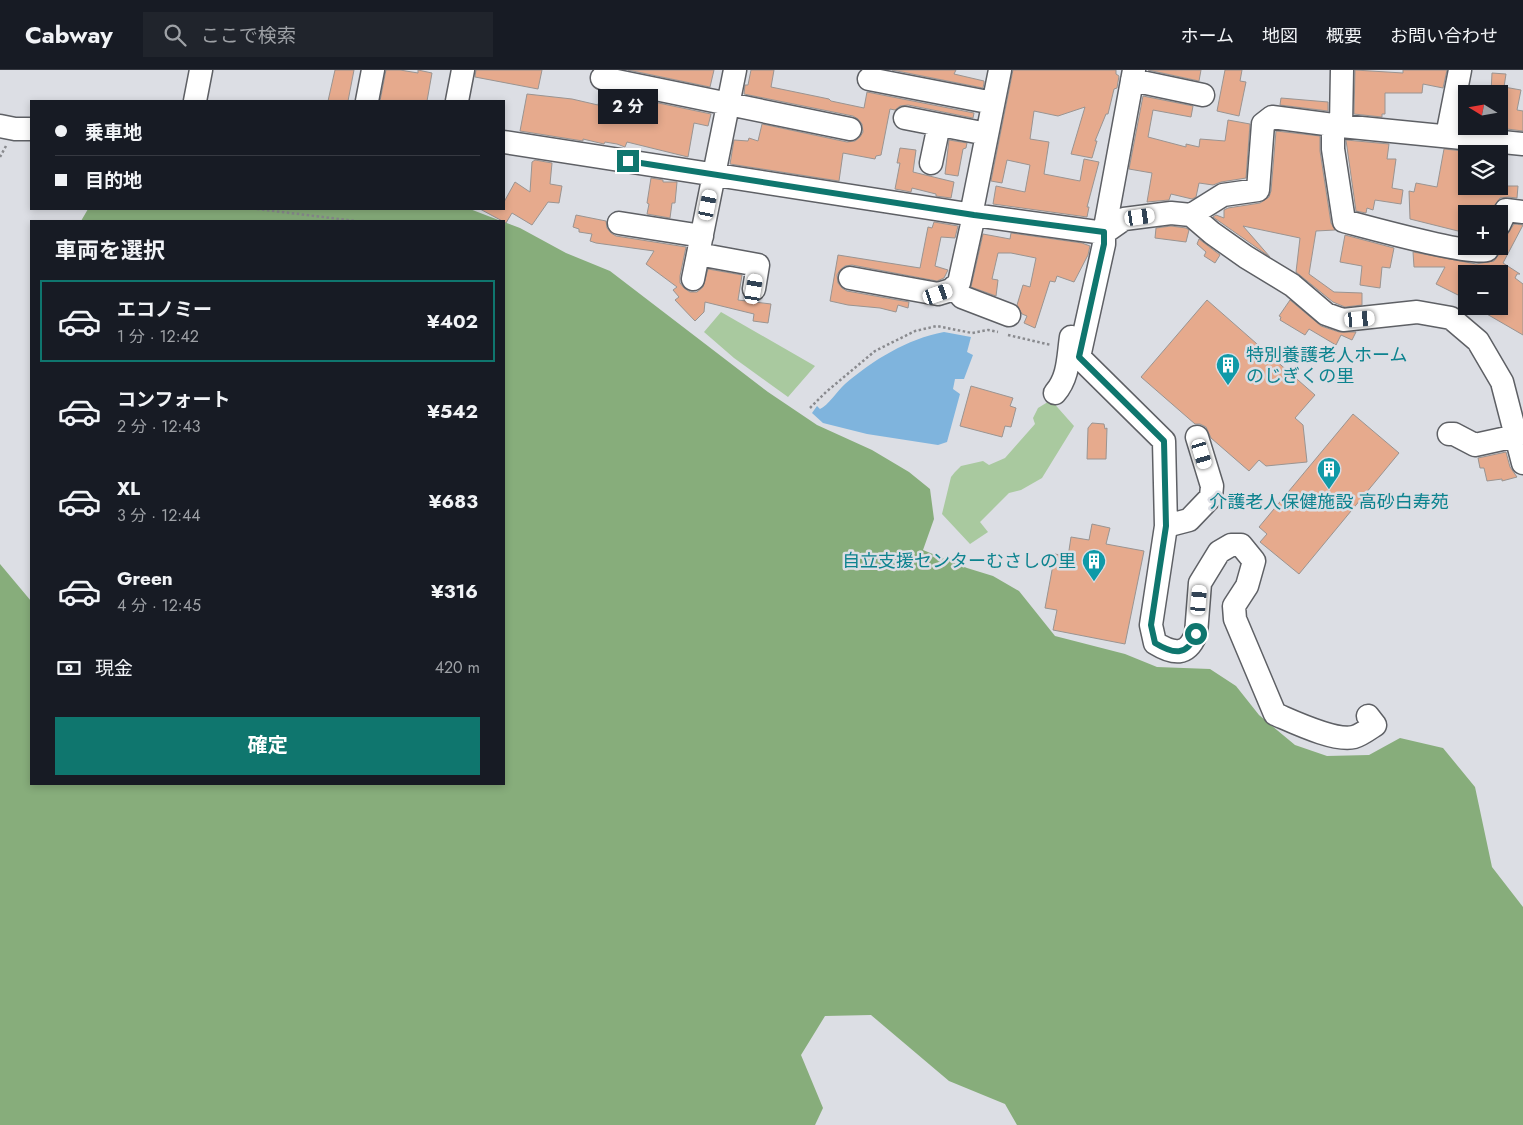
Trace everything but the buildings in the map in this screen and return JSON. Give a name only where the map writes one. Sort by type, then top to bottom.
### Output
[{"type":"street","points":[[195,100],[201,70]]},
{"type":"street","points":[[367,100],[373,70]]},
{"type":"street","points":[[457,100],[463,70]]},
{"type":"street","points":[[693,279],[735,70]]},
{"type":"street","points":[[850,278],[938,294],[959,283],[1000,70]]},
{"type":"street","points":[[1342,70],[1333,149],[1344,221],[1458,248]]},
{"type":"street","points":[[1447,136],[1460,70]]},
{"type":"street","points":[[1203,95],[1133,75],[1104,232],[1104,244],[1079,357],[1164,441],[1166,526],[1151,625],[1155,643],[1167,650],[1177,652],[1186,649],[1193,642],[1196,634],[1200,583],[1219,552],[1231,545],[1241,545],[1254,561],[1247,586],[1234,606],[1235,619],[1275,714],[1310,728],[1344,738],[1356,736],[1375,725],[1368,716]]},
{"type":"street","points":[[602,78],[850,129]]},
{"type":"street","points":[[869,79],[993,103]]},
{"type":"street","points":[[1191,215],[1223,195],[1258,190],[1263,124],[1272,117],[1523,144]]},
{"type":"street","points":[[905,118],[987,134]]},
{"type":"street","points":[[931,163],[939,124]]},
{"type":"street","points":[[0,126],[14,129],[30,129]]},
{"type":"street","points":[[505,142],[972,215],[1104,232],[1124,220],[1171,213],[1191,215],[1212,233],[1246,257],[1292,285],[1326,314],[1343,320],[1417,312],[1451,318],[1478,340],[1502,382],[1523,463]]},
{"type":"street","points":[[1508,210],[1523,212]]},
{"type":"street","points":[[619,223],[700,245],[758,264],[754,289]]},
{"type":"street","points":[[1055,393],[1062,384],[1070,350],[1072,324],[1082,287],[1098,269]]},
{"type":"street","points":[[954,287],[962,297],[1009,315]]},
{"type":"street","points":[[1449,434],[1454,434],[1475,445],[1516,436]]},
{"type":"street","points":[[1166,526],[1189,520],[1211,497],[1212,486],[1197,438]]},
{"type":"path","points":[[265,210],[348,220]]},
{"type":"path","points":[[810,408],[875,351],[915,331],[937,326],[972,333],[988,330],[1044,342],[1070,350]]},
{"type":"green space","points":[[87,210],[473,210],[498,220],[82,220]]},
{"type":"green space","points":[[505,222],[520,228],[566,253],[610,271],[768,392],[817,425],[872,450],[909,472],[930,489],[934,519],[923,550],[967,568],[993,576],[1019,591],[1055,636],[1125,654],[1157,667],[1210,669],[1236,686],[1259,715],[1295,745],[1327,756],[1369,755],[1400,738],[1443,748],[1475,787],[1492,867],[1523,907],[1523,1125],[1017,1125],[1005,1104],[949,1081],[871,1015],[825,1016],[801,1055],[823,1108],[815,1125],[0,1125],[0,564],[30,600],[30,785],[505,785]]},
{"type":"green space","points":[[721,312],[815,366],[788,397],[734,358],[704,332]]},
{"type":"green space","points":[[1051,400],[1074,426],[1042,478],[1021,490],[1009,493],[980,522],[988,532],[970,544],[942,514],[951,477],[961,466],[983,461],[989,465],[1005,458],[1035,424],[1033,418],[1038,408]]},
{"type":"water","points":[[944,332],[971,337],[967,352],[973,355],[964,379],[955,379],[953,389],[960,394],[947,442],[938,445],[867,434],[823,423],[812,413],[817,406],[820,409],[823,407],[845,384],[879,359],[904,345]]},
{"type":"place","name":"特別養護老人ホーム のじぎくの里","points":[[1228,386]]},
{"type":"place","name":"介護老人保健施設 高砂白寿苑","points":[[1329,490]]},
{"type":"place","name":"自立支援センターむさしの里","points":[[1094,582]]},
{"type":"route","points":[[628,161],[974,215],[1104,232],[1104,244],[1079,357],[1164,441],[1166,526],[1151,625],[1155,643],[1167,650],[1177,652],[1186,649],[1193,642],[1196,634]]}]
